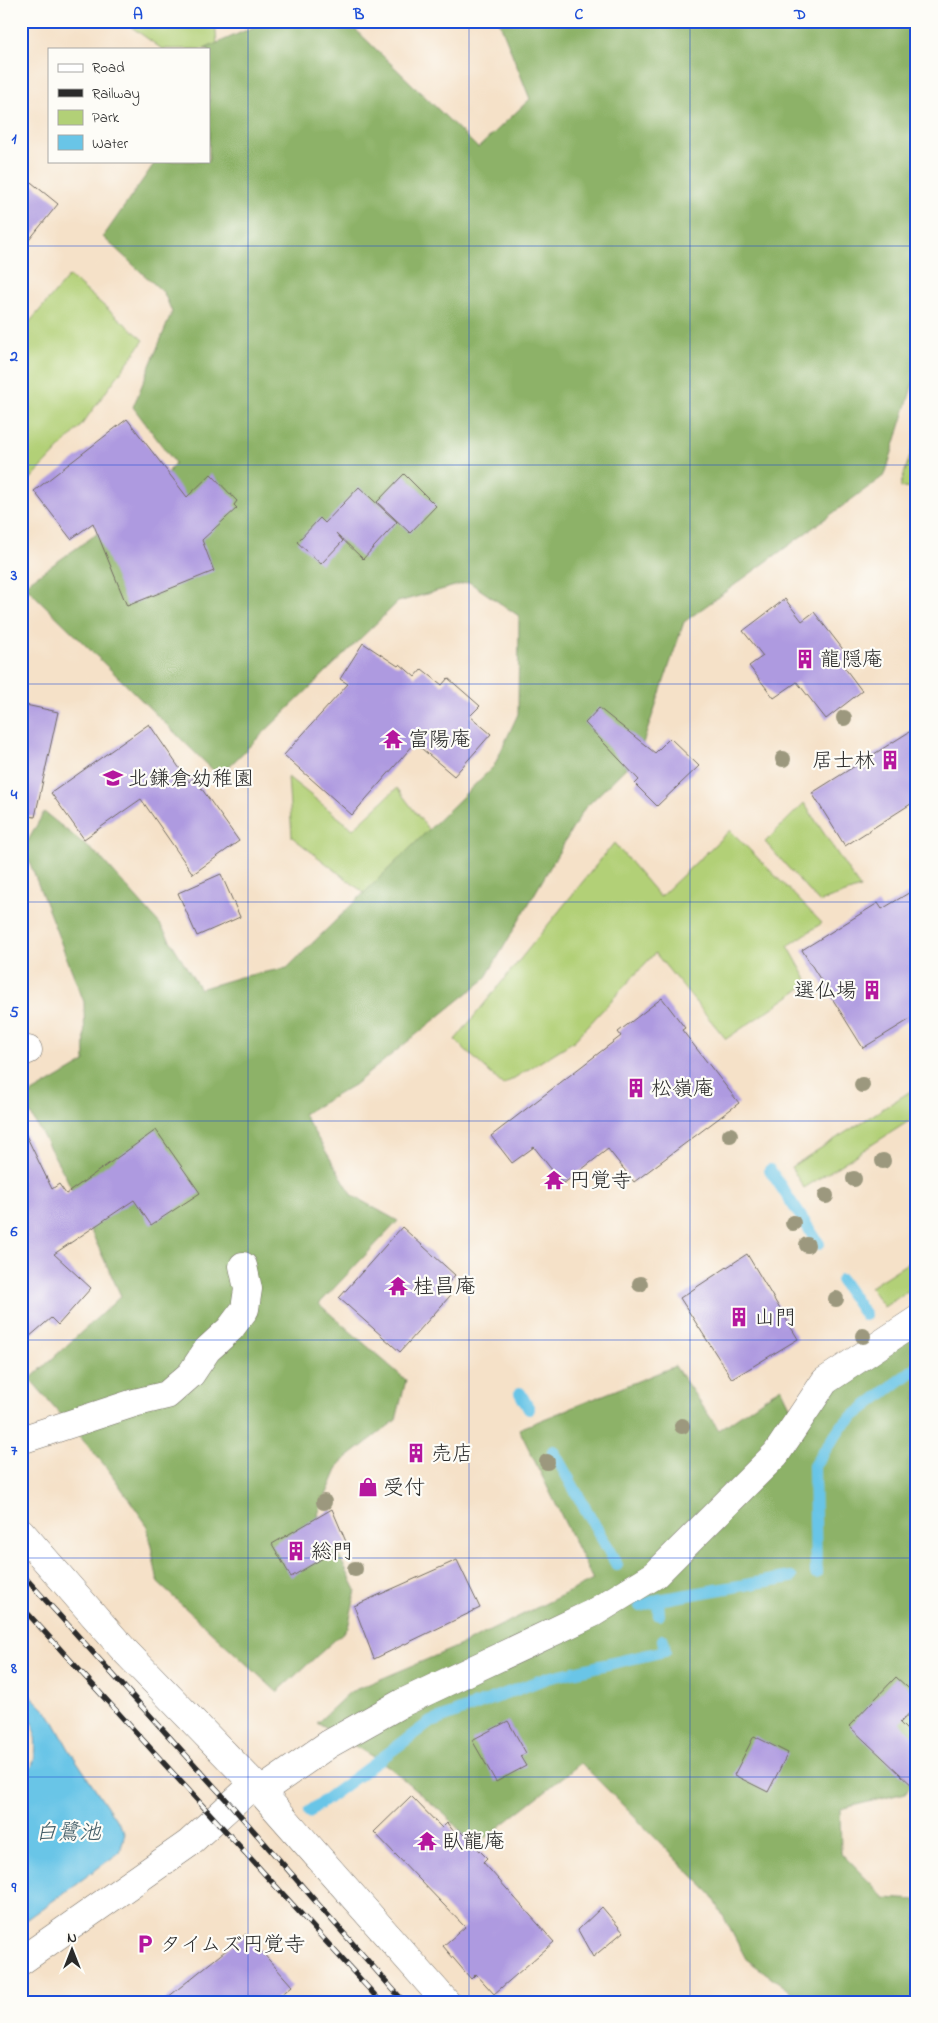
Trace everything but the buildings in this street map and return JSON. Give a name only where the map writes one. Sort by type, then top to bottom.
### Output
[{"type":"street","points":[[21,1440],[134,1403],[167,1395],[192,1374],[207,1350],[230,1330],[246,1309],[248,1289],[243,1266]]},
{"type":"street","points":[[21,1961],[188,1844],[257,1788],[329,1744],[402,1703],[593,1613],[655,1575],[776,1454],[825,1381],[917,1320]]},
{"type":"street","points":[[21,1532],[124,1650],[257,1788],[446,2002]]},
{"type":"green space","points":[[123,21],[215,21],[218,55],[210,48],[161,48]]},
{"type":"green space","points":[[267,21],[352,26],[478,148],[530,99],[499,21],[917,21],[917,371],[885,475],[684,622],[639,755],[584,809],[485,979],[354,1085],[303,1114],[353,1196],[398,1221],[319,1304],[406,1380],[396,1420],[340,1463],[318,1514],[356,1590],[348,1628],[277,1692],[158,1583],[147,1525],[107,1468],[30,1379],[121,1296],[66,1177],[22,1099],[85,1062],[84,1002],[24,848],[44,812],[99,856],[160,924],[200,989],[240,977],[287,968],[494,766],[518,714],[519,616],[469,582],[398,602],[219,776],[24,585],[152,495],[175,463],[133,407],[172,312],[164,293],[103,237],[155,162],[210,162],[210,48],[206,48]]},
{"type":"green space","points":[[69,276],[144,340],[80,427],[21,489],[21,332]]},
{"type":"green space","points":[[917,433],[917,488],[900,487]]},
{"type":"green space","points":[[288,777],[353,829],[397,788],[450,858],[385,909],[292,837]]},
{"type":"green space","points":[[804,803],[860,888],[819,902],[765,842]]},
{"type":"green space","points":[[730,830],[822,923],[788,946],[809,983],[726,1039],[655,953],[574,1041],[503,1085],[455,1040],[614,843],[660,897]]},
{"type":"green space","points":[[917,1087],[917,1116],[804,1188],[791,1167]]},
{"type":"green space","points":[[917,1257],[917,1285],[884,1307],[870,1287]]},
{"type":"green space","points":[[917,1327],[917,1779],[905,1793],[840,1809],[841,1853],[885,1898],[917,1900],[917,2002],[806,2002],[746,1959],[712,1895],[581,1763],[475,1846],[445,1815],[388,1766],[317,1723],[350,1692],[461,1645],[593,1580],[519,1429],[675,1366],[719,1430],[781,1387],[792,1410]]},
{"type":"water","name":"白鷺池","points":[[21,1686],[50,1715],[70,1751],[125,1833],[120,1852],[28,1919],[21,1921],[21,1780],[31,1768],[36,1746],[33,1723],[21,1714]]},
{"type":"waterway","points":[[770,1170],[819,1244]]},
{"type":"waterway","points":[[841,1280],[865,1315]]},
{"type":"waterway","points":[[816,1573],[814,1466],[842,1425],[917,1367]]},
{"type":"waterway","points":[[520,1393],[529,1409]]},
{"type":"waterway","points":[[553,1451],[617,1565]]},
{"type":"waterway","points":[[659,1615],[658,1600],[791,1577]]},
{"type":"waterway","points":[[640,1606],[658,1600]]},
{"type":"waterway","points":[[309,1812],[429,1723],[547,1678],[665,1651],[663,1640]]},
{"type":"railway","points":[[21,1573],[231,1805],[404,2002]]},
{"type":"railway","points":[[21,1606],[381,2002]]},
{"type":"place","name":"龍隠庵","points":[[805,659]]},
{"type":"place","name":"富陽庵","points":[[393,739]]},
{"type":"place","name":"居士林","points":[[890,760]]},
{"type":"place","name":"北鎌倉幼稚園","points":[[113,778]]},
{"type":"place","name":"選仏場","points":[[872,990]]},
{"type":"place","name":"松嶺庵","points":[[636,1088]]},
{"type":"place","name":"円覚寺","points":[[554,1180]]},
{"type":"place","name":"桂昌庵","points":[[398,1286]]},
{"type":"place","name":"山門","points":[[739,1317]]},
{"type":"place","name":"売店","points":[[416,1453]]},
{"type":"place","name":"受付","points":[[368,1487]]},
{"type":"place","name":"総門","points":[[296,1551]]},
{"type":"place","name":"臥龍庵","points":[[427,1841]]},
{"type":"place","name":"タイムズ円覚寺","points":[[145,1944]]}]
